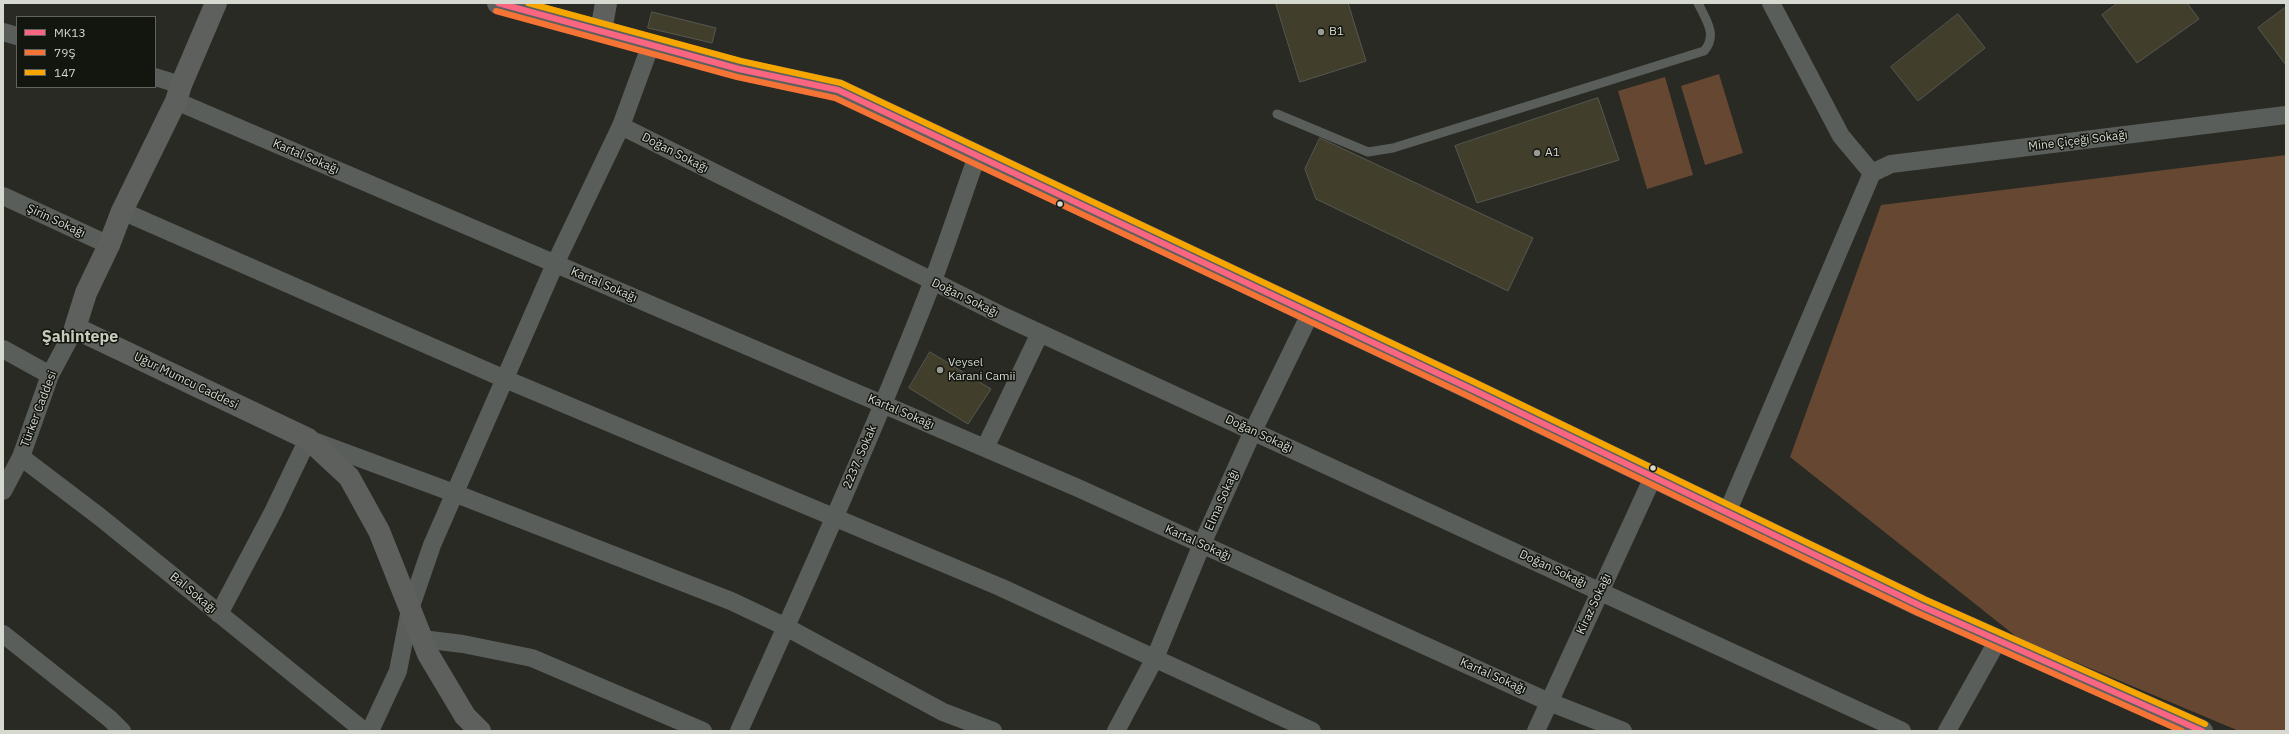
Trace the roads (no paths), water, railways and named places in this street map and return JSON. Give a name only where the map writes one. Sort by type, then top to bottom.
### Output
[{"type":"main road","points":[[75,328],[86,293],[109,246],[122,211],[179,93],[216,3]]},
{"type":"main road","points":[[498,3],[739,69],[838,90],[1652,476],[1921,606],[2202,731]]},
{"type":"main road","points":[[601,31],[606,3]]},
{"type":"main road","name":"Uğur Mumcu Caddesi","points":[[75,328],[308,439],[349,477],[379,531],[428,654],[465,716],[480,731]]},
{"type":"street","points":[[1727,513],[1872,173],[1841,136],[1771,3]]},
{"type":"street","points":[[3,32],[16,36]]},
{"type":"street","points":[[370,731],[398,671],[410,609],[432,545],[555,264],[621,126],[651,44]]},
{"type":"street","name":"Kartal Sokağı","points":[[156,78],[179,93],[555,264],[985,448],[1202,544],[1549,702],[1623,731]]},
{"type":"street","name":"Mine Çiçeği Sokağı","points":[[1872,173],[1891,164],[2286,115]]},
{"type":"street","name":"Doğan Sokağı","points":[[621,126],[932,282],[1902,731]]},
{"type":"street","name":"2237. Sokak","points":[[740,731],[835,517],[882,404],[932,282],[977,156]]},
{"type":"street","name":"Şirin Sokağı","points":[[3,196],[109,246]]},
{"type":"street","points":[[122,211],[505,379],[1000,587],[1312,731]]},
{"type":"street","name":"Elma Sokağı","points":[[1116,731],[1155,658],[1202,544],[1253,431],[1310,314]]},
{"type":"street","name":"Türker Caddesi","points":[[4,487],[21,457],[50,375],[75,328]]},
{"type":"street","points":[[985,448],[1040,333]]},
{"type":"street","points":[[3,349],[50,375]]},
{"type":"street","points":[[219,614],[273,512],[308,439],[731,601],[786,626],[943,712],[993,731]]},
{"type":"street","name":"Bal Sokağı","points":[[21,457],[100,517],[364,731]]},
{"type":"street","name":"Kiraz Sokağı","points":[[1536,731],[1652,476]]},
{"type":"street","points":[[3,634],[110,719],[122,731]]},
{"type":"street","points":[[422,639],[463,644],[532,658],[703,731]]},
{"type":"street","points":[[1948,731],[1998,640]]},
{"type":"lane","points":[[1277,114],[1368,152],[1393,148],[1704,51],[1709,45],[1712,31],[1698,3]]},
{"type":"place","name":"B1","points":[[1321,32]]},
{"type":"place","name":"A1","points":[[1537,153]]},
{"type":"place","name":"Veysel Karani Camii","points":[[940,370]]},
{"type":"district","name":"Şahintepe","points":[[80,337]]}]
